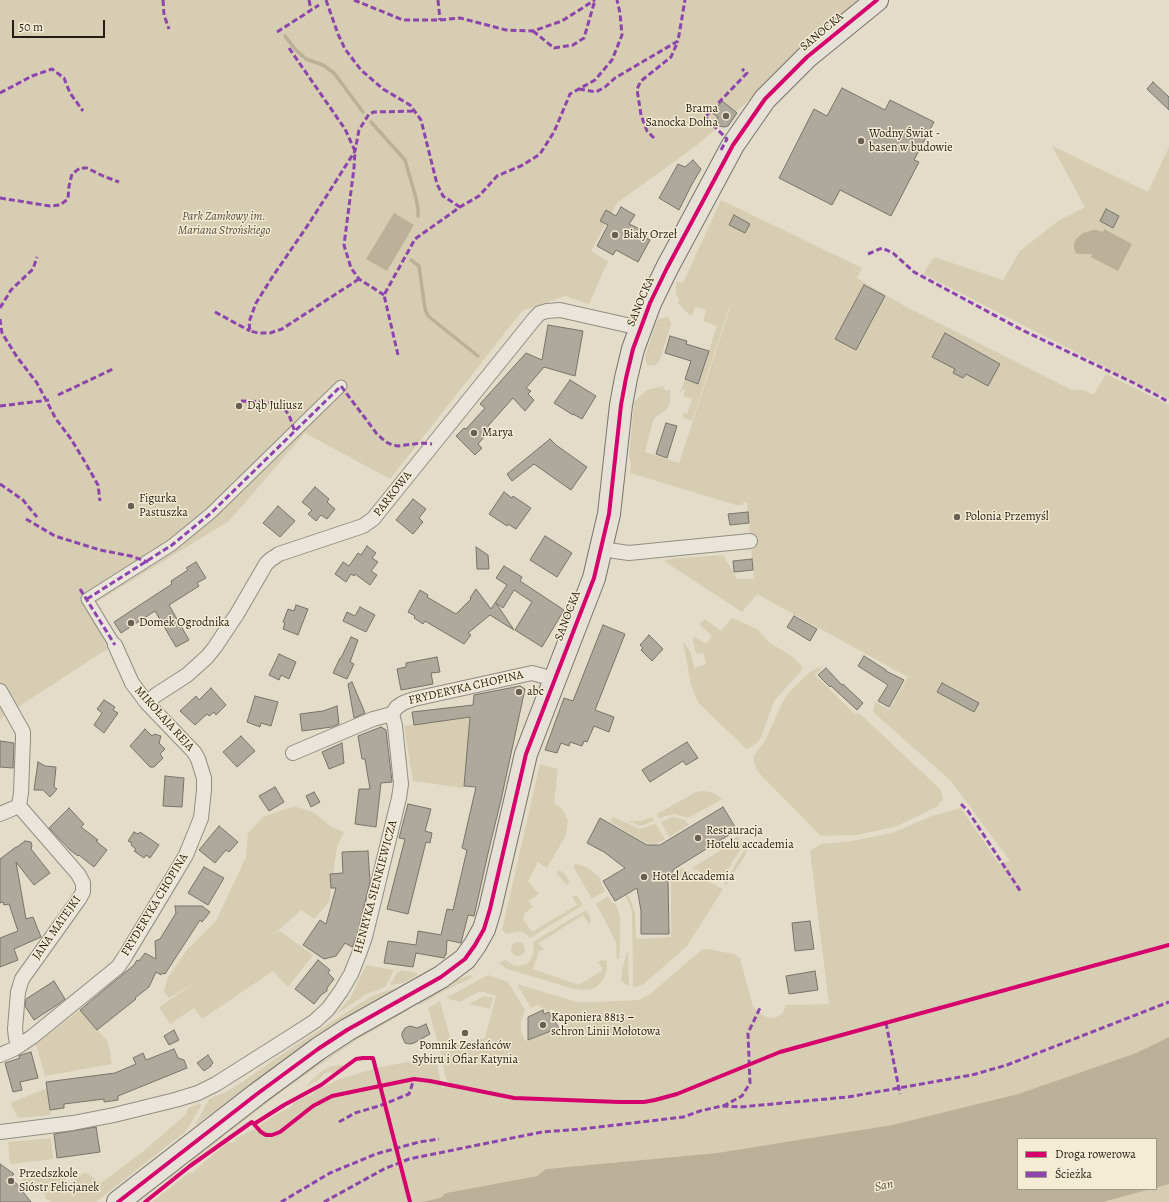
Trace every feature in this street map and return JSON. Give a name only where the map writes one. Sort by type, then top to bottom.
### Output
[{"type":"main road","name":"SANOCKA","points":[[118,1202],[257,1094],[318,1049],[347,1030],[441,977],[465,959],[475,945],[484,929],[490,909],[526,754],[594,578],[609,514],[621,405],[633,349],[655,292],[728,154],[750,119],[765,99],[807,57],[877,0]]},
{"type":"street","name":"PARKOWA","points":[[147,703],[156,695],[187,675],[207,657],[237,614],[266,564],[270,560],[279,554],[363,526],[373,519],[540,313],[560,310],[640,328]]},
{"type":"street","points":[[115,645],[87,599],[172,545],[211,513],[341,386]]},
{"type":"street","points":[[601,549],[629,553],[750,541]]},
{"type":"street","name":"MIKOŁAJA REJA","points":[[115,645],[132,683],[147,703],[194,752],[198,759],[204,778],[201,818]]},
{"type":"street","name":"FRYDERYKA CHOPINA","points":[[294,753],[374,719],[392,714],[397,707],[414,699],[532,673],[554,679]]},
{"type":"street","points":[[0,692],[23,732],[19,806],[0,814]]},
{"type":"street","name":"HENRYKA SIENKIEWICZA","points":[[0,1132],[73,1123],[145,1109],[198,1093],[216,1084],[295,1034],[315,1021],[328,1009],[351,974],[360,954],[399,798],[401,784],[395,726],[392,714]]},
{"type":"street","name":"JANA MATEJKI","points":[[19,806],[78,874],[83,882],[83,892],[79,899],[22,979],[16,1005],[15,1029],[16,1038],[20,1046]]},
{"type":"street","name":"FRYDERYKA CHOPINA","points":[[0,1055],[20,1046],[118,967],[174,877],[186,855],[201,818]]},
{"type":"green space","name":"Park Zamkowy im. Mariana Strońskiego","points":[[0,0],[867,0],[697,145],[617,203],[591,251],[608,261],[589,304],[565,296],[522,311],[390,479],[305,433],[229,521],[95,603],[118,642],[1,718],[0,723]]},
{"type":"green space","points":[[1052,146],[1148,192],[1169,147],[1169,399],[923,274],[934,257],[1003,280],[1020,251],[1058,221],[1085,207]]},
{"type":"green space","points":[[721,200],[862,268],[857,278],[903,305],[1072,390],[1084,390],[1093,395],[1106,374],[1169,405],[1169,1037],[1136,1053],[1018,1094],[892,1125],[717,1153],[546,1169],[537,1176],[446,1193],[440,1198],[421,1202],[152,1202],[189,1173],[193,1173],[228,1142],[232,1143],[236,1138],[253,1130],[292,1106],[294,1102],[313,1094],[318,1089],[340,1079],[380,1067],[436,1057],[442,1090],[448,1082],[428,1008],[440,1001],[452,1044],[485,1038],[496,996],[480,991],[460,1002],[446,998],[488,975],[508,982],[525,1010],[521,1021],[521,1028],[522,1035],[526,1041],[561,1029],[565,1026],[558,1014],[552,1009],[547,1011],[544,1007],[541,1008],[538,1005],[531,1008],[517,984],[577,1002],[639,1000],[650,994],[703,949],[734,954],[740,958],[753,1007],[762,1015],[769,1018],[777,1017],[783,1013],[786,1005],[829,1004],[810,851],[821,844],[852,841],[892,833],[932,816],[961,808],[999,864],[1010,861],[951,781],[873,712],[875,702],[889,710],[908,677],[757,594],[742,612],[664,561],[669,559],[723,555],[737,579],[754,579],[747,502],[743,502],[743,505],[736,505],[630,473],[631,464],[629,457],[634,402],[647,390],[664,386],[663,389],[668,391],[669,389],[670,390],[670,404],[668,408],[653,421],[645,452],[679,463],[731,306],[692,421],[683,418],[682,413],[687,414],[692,399],[683,396],[685,390],[682,390],[681,393],[680,392],[685,379],[698,384],[717,326],[703,321],[706,310],[695,307],[692,316],[685,311],[678,303],[679,300],[676,294],[676,282],[683,283]]},
{"type":"green space","points":[[668,317],[671,324],[660,360],[656,365],[650,366],[646,362],[645,356],[656,324],[659,319]]},
{"type":"green space","points":[[732,618],[757,629],[770,643],[793,657],[803,669],[774,701],[762,735],[758,742],[747,749],[698,702],[691,685],[683,641],[691,653],[694,668],[706,664],[704,654],[696,653],[693,636],[706,644],[712,636],[699,624],[705,619],[721,631]]},
{"type":"green space","points":[[823,667],[815,675],[855,714],[859,713],[940,789],[943,798],[938,806],[897,826],[857,835],[821,836],[757,771],[753,757],[765,741],[783,701],[792,689],[810,672],[817,668]]},
{"type":"green space","points":[[471,717],[464,788],[413,781],[404,726]]},
{"type":"green space","points":[[540,764],[558,769],[554,803],[562,809],[568,820],[566,835],[547,868],[538,862],[528,881],[539,894],[528,901],[533,907],[525,913],[523,919],[532,932],[577,905],[572,896],[577,896],[583,905],[530,938],[522,932],[507,934],[502,930]]},
{"type":"green space","points":[[704,791],[714,793],[722,799],[688,818],[675,814],[659,819],[657,814],[696,792]]},
{"type":"green space","points":[[294,806],[313,812],[330,826],[344,832],[337,847],[329,902],[314,919],[301,910],[279,930],[270,935],[280,931],[313,955],[288,987],[273,971],[202,1019],[194,1008],[170,1024],[159,1007],[253,944],[193,984],[169,998],[164,992],[167,979],[187,950],[216,921],[246,857],[248,833],[263,817]]},
{"type":"green space","points":[[613,817],[640,829],[656,824],[665,839],[658,843],[648,844],[610,822]]},
{"type":"green space","points":[[652,817],[654,821],[640,826],[628,821],[641,821]]},
{"type":"green space","points":[[673,817],[685,820],[689,825],[669,837],[661,822]]},
{"type":"green space","points":[[738,836],[743,845],[720,882],[692,868],[723,849],[720,844]]},
{"type":"green space","points":[[747,848],[746,854],[726,885],[724,884],[743,852]]},
{"type":"green space","points":[[577,864],[588,868],[597,875],[601,880],[600,881],[605,891],[592,899],[574,868],[574,865]]},
{"type":"green space","points":[[681,868],[723,889],[687,946],[644,984],[633,987],[632,911],[626,897],[628,895],[635,913],[636,939],[671,937],[671,881],[676,871]]},
{"type":"green space","points":[[559,870],[564,873],[570,882],[567,885],[556,873]]},
{"type":"green space","points":[[608,896],[613,904],[615,903],[620,916],[619,959],[617,959],[616,943],[596,904]]},
{"type":"green space","points":[[586,910],[590,917],[591,922],[589,924],[583,915],[539,943],[544,950],[539,951],[533,969],[579,985],[603,970],[598,962],[603,960],[607,961],[607,970],[603,980],[596,987],[589,990],[574,989],[507,969],[499,963],[505,960],[513,965],[519,966],[527,964],[534,952],[533,942]]},
{"type":"green space","points":[[515,942],[521,942],[525,946],[525,952],[521,956],[515,956],[511,952],[511,946]]},
{"type":"green space","points":[[628,950],[629,985],[626,985],[621,980],[622,970]]},
{"type":"green space","points":[[366,965],[394,970],[385,987],[365,995],[336,1014],[350,998]]},
{"type":"green space","points":[[401,970],[417,973],[417,975],[404,983],[390,985],[396,974]]},
{"type":"green space","points":[[469,975],[473,977],[420,1005],[415,1002],[454,981]]},
{"type":"green space","points":[[396,988],[308,1043],[247,1089],[195,1125],[209,1099],[228,1091],[244,1081],[370,997]]},
{"type":"green space","points":[[484,996],[493,998],[490,1009],[469,1004]]},
{"type":"green space","points":[[407,1006],[409,1010],[360,1038],[280,1093],[231,1131],[225,1131],[223,1137],[191,1162],[187,1161],[182,1164],[182,1168],[168,1180],[178,1165],[328,1052]]},
{"type":"green space","points":[[80,1010],[108,1042],[112,1064],[45,1076],[36,1044]]},
{"type":"green space","points":[[346,1065],[333,1073],[328,1072],[323,1074],[320,1079],[305,1087],[324,1070],[332,1066]]},
{"type":"green space","points":[[47,1088],[51,1115],[18,1118],[10,1103]]},
{"type":"green space","points":[[200,1103],[201,1106],[186,1131],[96,1202],[52,1202],[45,1198],[46,1196],[39,1189],[21,1179],[42,1175],[43,1179],[63,1175],[68,1184],[50,1195],[69,1184],[85,1172],[101,1183],[145,1150],[186,1114],[188,1108]]},
{"type":"green space","points":[[51,1138],[53,1159],[10,1164],[8,1142]]},
{"type":"green space","points":[[1169,1184],[1169,1202],[1103,1202],[1147,1190],[1157,1190],[1157,1188]]},
{"type":"water","points":[[394,213],[414,225],[387,271],[366,259]]},
{"type":"water","points":[[1104,229],[1132,244],[1118,271],[1091,257],[1092,254],[1076,253],[1074,248],[1076,239],[1083,233],[1093,230],[1103,232]]},
{"type":"water","name":"San","points":[[1169,1037],[1169,1184],[1157,1188],[1157,1138],[1017,1138],[1017,1190],[1147,1190],[1103,1202],[421,1202],[440,1198],[446,1193],[537,1176],[546,1169],[717,1153],[892,1125],[1018,1094],[1136,1053]]},
{"type":"building","points":[[1153,82],[1169,97],[1169,110],[1147,89]]},
{"type":"building","name":"Wodny Świat - basen w budowie","points":[[842,88],[885,110],[890,100],[934,122],[914,160],[919,162],[891,216],[840,190],[832,205],[779,178],[814,109],[827,116]]},
{"type":"building","name":"Brama Sanocka Dolna","points":[[722,101],[737,113],[728,126],[724,127],[719,126],[717,116],[712,113]]},
{"type":"building","points":[[693,160],[701,169],[679,210],[659,198],[678,164],[685,167]]},
{"type":"building","name":"Biały Orzeł","points":[[621,207],[635,215],[629,224],[642,230],[641,233],[646,235],[644,237],[650,240],[638,262],[616,250],[613,255],[597,246],[608,225],[600,221],[606,210],[616,216]]},
{"type":"building","points":[[1106,209],[1119,216],[1113,228],[1100,221]]},
{"type":"building","points":[[734,215],[750,224],[745,233],[729,225]]},
{"type":"building","points":[[864,285],[885,296],[856,350],[835,339]]},
{"type":"building","points":[[548,325],[583,331],[575,376],[544,367],[526,388],[531,391],[528,394],[534,400],[525,411],[513,398],[488,426],[491,429],[478,444],[482,448],[475,455],[456,436],[464,428],[466,429],[485,408],[480,404],[526,353],[542,360]]},
{"type":"building","points":[[945,333],[1000,364],[988,386],[966,374],[963,378],[953,373],[955,369],[932,357]]},
{"type":"building","points":[[670,336],[687,341],[686,344],[709,351],[698,384],[685,379],[691,361],[665,353]]},
{"type":"building","points":[[570,380],[596,396],[582,419],[554,403]]},
{"type":"building","points":[[666,423],[677,426],[667,458],[656,454]]},
{"type":"building","points":[[550,439],[587,467],[571,490],[534,464],[512,481],[507,474]]},
{"type":"building","points":[[315,487],[329,499],[327,502],[335,509],[327,519],[321,515],[316,521],[308,514],[312,510],[302,502]]},
{"type":"building","points":[[504,492],[531,508],[516,529],[508,524],[507,526],[489,514]]},
{"type":"building","points":[[413,499],[426,509],[419,518],[423,522],[413,534],[396,520]]},
{"type":"building","points":[[278,506],[295,521],[280,537],[263,523]]},
{"type":"building","points":[[748,512],[749,523],[730,525],[728,514]]},
{"type":"building","points":[[545,536],[572,553],[557,577],[530,560]]},
{"type":"building","points":[[367,546],[376,553],[372,558],[378,562],[371,571],[377,575],[370,585],[355,574],[354,576],[351,574],[346,582],[335,574],[343,562],[349,566],[358,553],[361,555]]},
{"type":"building","points":[[476,547],[488,555],[489,569],[477,569]]},
{"type":"building","points":[[752,559],[753,570],[734,572],[733,561]]},
{"type":"building","points":[[196,562],[206,578],[197,583],[199,586],[169,605],[189,640],[176,647],[155,611],[121,633],[114,622],[172,584],[171,581],[188,570],[186,568]]},
{"type":"building","points":[[504,566],[522,577],[520,581],[564,610],[542,647],[515,630],[532,602],[514,590],[503,608],[496,603],[514,630],[490,615],[468,633],[471,635],[464,644],[425,621],[423,624],[414,618],[415,616],[408,612],[420,590],[428,595],[427,597],[456,614],[471,599],[470,598],[476,589],[491,609],[507,585],[496,578]]},
{"type":"building","points":[[296,605],[308,609],[298,635],[283,629],[285,623],[283,622],[288,609],[294,611]]},
{"type":"building","points":[[360,607],[375,615],[366,632],[343,621],[347,612],[355,616]]},
{"type":"building","points":[[794,616],[817,629],[810,641],[787,627]]},
{"type":"building","points":[[603,625],[625,634],[595,710],[614,717],[609,732],[594,726],[587,742],[584,741],[582,746],[570,742],[569,746],[561,743],[557,753],[545,750],[564,698],[573,701]]},
{"type":"building","points":[[649,635],[663,649],[652,661],[641,650],[643,648],[640,645]]},
{"type":"building","points":[[351,637],[358,640],[350,662],[354,664],[347,679],[333,673]]},
{"type":"building","points":[[279,654],[296,662],[289,679],[281,675],[279,680],[269,675]]},
{"type":"building","points":[[864,656],[886,671],[904,680],[889,707],[878,701],[888,685],[858,666]]},
{"type":"building","points":[[437,657],[440,672],[431,673],[433,684],[401,690],[397,669],[406,667],[406,663]]},
{"type":"building","points":[[826,668],[842,685],[843,684],[863,703],[857,710],[818,675]]},
{"type":"building","points":[[352,682],[365,713],[354,718],[348,684]]},
{"type":"building","points":[[942,683],[979,703],[974,712],[937,692]]},
{"type":"building","points":[[520,686],[525,689],[501,800],[474,916],[468,915],[461,943],[447,940],[446,955],[444,958],[416,953],[413,967],[384,963],[388,941],[416,945],[418,931],[441,935],[447,909],[453,910],[467,850],[462,848],[476,787],[464,786],[470,717],[414,725],[412,712],[473,705],[474,695]]},
{"type":"building","points":[[211,688],[226,705],[216,715],[214,712],[209,716],[207,714],[195,725],[180,711],[196,696],[199,700]]},
{"type":"building","points":[[255,696],[278,702],[271,726],[261,723],[260,727],[247,722]]},
{"type":"building","points":[[104,700],[115,707],[113,710],[118,713],[104,733],[94,725],[102,713],[97,709]]},
{"type":"building","points":[[337,706],[339,724],[332,727],[302,731],[300,714],[323,711]]},
{"type":"building","points":[[381,727],[386,730],[392,782],[381,783],[376,827],[355,824],[359,789],[370,789],[365,759],[362,759],[358,736]]},
{"type":"building","points":[[145,729],[152,736],[154,734],[161,736],[159,743],[165,749],[160,754],[163,758],[154,767],[150,767],[130,746]]},
{"type":"building","points":[[241,736],[255,751],[237,767],[223,752]]},
{"type":"building","points":[[0,741],[14,743],[13,768],[0,767]]},
{"type":"building","points":[[687,742],[698,758],[686,765],[683,761],[650,782],[642,770]]},
{"type":"building","points":[[342,743],[344,763],[329,769],[322,752]]},
{"type":"building","points":[[38,762],[45,766],[56,767],[54,787],[57,789],[50,797],[43,790],[34,790]]},
{"type":"building","points":[[165,776],[184,778],[182,807],[163,806]]},
{"type":"building","points":[[275,787],[284,802],[269,811],[259,796]]},
{"type":"building","points":[[314,792],[320,802],[311,807],[306,796]]},
{"type":"building","points":[[408,804],[431,809],[425,831],[432,833],[430,843],[426,842],[408,914],[387,909],[405,839],[399,838]]},
{"type":"building","name":"Hotel Accademia","points":[[723,807],[737,830],[674,869],[668,880],[669,934],[641,934],[641,911],[637,888],[615,901],[603,881],[625,868],[604,852],[587,843],[600,818],[647,845],[660,845]]},
{"type":"building","points":[[69,808],[84,824],[81,827],[98,840],[96,841],[107,850],[94,867],[70,850],[49,828]]},
{"type":"building","points":[[219,826],[238,842],[229,852],[226,850],[215,863],[199,850]]},
{"type":"building","points":[[134,832],[138,834],[140,832],[159,845],[150,858],[146,855],[144,858],[134,851],[136,849],[131,845],[132,843],[128,841]]},
{"type":"building","points":[[25,841],[31,842],[31,849],[50,873],[34,885],[16,862],[26,919],[33,917],[41,937],[14,949],[18,960],[0,967],[0,938],[18,931],[9,904],[4,905],[3,902],[0,903],[0,859]]},
{"type":"building","points":[[368,851],[370,882],[353,946],[352,947],[345,943],[336,956],[324,959],[303,945],[320,920],[326,924],[336,888],[331,888],[330,874],[343,873],[342,852]]},
{"type":"building","points":[[204,867],[224,878],[208,905],[188,893]]},
{"type":"building","points":[[175,906],[202,906],[210,912],[202,922],[200,920],[165,974],[162,973],[161,975],[156,972],[149,987],[97,1030],[80,1010],[134,965],[137,960],[139,961],[145,953],[156,959],[155,941],[160,939],[176,913]]},
{"type":"building","points":[[810,921],[814,949],[795,951],[792,923]]},
{"type":"building","points":[[318,960],[330,970],[328,973],[334,979],[327,988],[327,991],[321,995],[314,1004],[295,989]]},
{"type":"building","points":[[815,971],[818,990],[789,994],[786,976]]},
{"type":"building","points":[[54,981],[65,999],[34,1020],[25,1006],[26,999]]},
{"type":"building","name":"Kaponiera 8813 – schron Linii Mołotowa","points":[[543,1010],[544,1014],[549,1012],[559,1028],[528,1040],[528,1017]]},
{"type":"building","points":[[426,1024],[430,1034],[414,1043],[405,1043],[402,1033],[405,1028],[410,1026],[417,1028]]},
{"type":"building","points":[[174,1030],[179,1040],[169,1045],[164,1036]]},
{"type":"building","points":[[174,1049],[178,1058],[184,1060],[187,1068],[118,1096],[118,1100],[104,1102],[104,1099],[64,1104],[64,1108],[50,1110],[46,1082],[115,1073],[136,1064],[133,1058],[143,1053],[146,1060]]},
{"type":"building","points":[[31,1052],[38,1078],[20,1082],[22,1090],[13,1092],[5,1063],[20,1058],[19,1056]]},
{"type":"building","points":[[208,1055],[213,1063],[204,1071],[197,1063]]},
{"type":"building","points":[[96,1127],[100,1152],[57,1158],[54,1134]]},
{"type":"building","name":"Przedszkole Sióstr Felicjanek","points":[[0,1164],[14,1174],[11,1177],[31,1202],[0,1202]]},
{"type":"waterway","points":[[285,36],[295,49],[306,59],[323,65],[334,73],[363,112]]},
{"type":"waterway","points":[[371,122],[405,160],[416,198],[418,216]]},
{"type":"waterway","points":[[411,260],[419,266],[425,309],[428,316],[478,356]]},
{"type":"marked path","points":[[163,0],[164,15],[169,29]]},
{"type":"marked path","points":[[309,0],[311,10]]},
{"type":"marked path","points":[[326,0],[345,49],[361,70],[383,89],[410,105],[421,120],[437,184],[443,196],[460,207]]},
{"type":"marked path","points":[[354,0],[403,20],[440,20],[460,18],[506,30],[533,31],[562,21],[595,0]]},
{"type":"marked path","points":[[438,0],[440,20]]},
{"type":"marked path","points":[[533,31],[554,48],[573,45],[584,38],[595,0]]},
{"type":"marked path","points":[[398,355],[384,295],[415,239],[460,207],[479,196],[497,176],[523,165],[540,154],[554,132],[570,94],[595,80],[612,60],[622,35],[617,0]]},
{"type":"marked path","points":[[579,89],[596,92],[605,87],[615,78],[678,41],[685,0]]},
{"type":"marked path","points":[[277,32],[319,5]]},
{"type":"marked path","points":[[654,138],[647,131],[641,115],[637,89],[641,81],[671,57],[678,41]]},
{"type":"marked path","points":[[289,48],[345,129],[355,151],[344,245],[351,268],[359,279],[384,295]]},
{"type":"marked path","points":[[0,93],[32,76],[52,69],[64,78],[70,93],[83,111]]},
{"type":"marked path","points":[[721,150],[727,139],[705,117],[747,73],[742,69]]},
{"type":"marked path","points":[[359,279],[282,329],[270,333],[250,331],[249,322],[256,303],[355,151],[359,130],[369,114],[374,112],[414,111]]},
{"type":"marked path","points":[[0,198],[50,206],[60,205],[68,199],[72,174],[80,168],[87,168],[119,182]]},
{"type":"marked path","points":[[868,254],[882,248],[893,253],[914,272],[1022,330],[1134,383],[1169,402]]},
{"type":"marked path","points":[[0,308],[11,290],[33,269],[37,257]]},
{"type":"marked path","points":[[215,312],[250,331]]},
{"type":"marked path","points":[[0,319],[2,333],[17,357],[37,383],[56,419],[71,439],[98,485],[100,501]]},
{"type":"marked path","points":[[58,395],[113,369]]},
{"type":"marked path","points":[[87,599],[172,545],[211,513],[341,386],[377,434],[386,442],[398,446],[421,443],[432,444]]},
{"type":"marked path","points":[[0,406],[49,400]]},
{"type":"marked path","points":[[241,401],[271,402],[283,407],[289,415],[295,432]]},
{"type":"marked path","points":[[0,484],[23,500],[37,517]]},
{"type":"marked path","points":[[26,519],[55,536],[100,550],[131,556],[148,562]]},
{"type":"marked path","points":[[80,589],[115,645]]},
{"type":"marked path","points":[[961,804],[968,811],[1021,892]]},
{"type":"marked path","points":[[324,1202],[384,1169],[409,1159],[542,1132],[582,1129],[683,1117],[722,1106],[740,1107],[848,1097],[972,1075],[1007,1065],[1169,1002]]},
{"type":"marked path","points":[[723,1106],[742,1096],[750,1083],[748,1033],[760,1008]]},
{"type":"marked path","points":[[886,1023],[900,1094]]},
{"type":"marked path","points":[[339,1122],[355,1113],[379,1106],[409,1094],[414,1079]]},
{"type":"marked path","points":[[281,1202],[330,1173],[376,1154],[419,1142],[439,1139]]},
{"type":"cycle path","points":[[118,1202],[257,1094],[318,1049],[347,1030],[441,977],[465,959],[475,945],[484,929],[490,909],[526,754],[594,578],[609,514],[621,405],[626,378],[633,349],[650,303],[667,268],[733,145],[765,99],[807,57],[877,0]]},
{"type":"cycle path","points":[[145,1202],[190,1166],[252,1122],[261,1132],[266,1135],[272,1135],[280,1132],[313,1106],[332,1096],[414,1079],[514,1098],[644,1102],[677,1094],[780,1052],[1169,945]]},
{"type":"cycle path","points":[[254,1124],[284,1105],[321,1085],[356,1059],[373,1058],[410,1202]]},
{"type":"place","name":"Brama Sanocka Dolna","points":[[726,116]]},
{"type":"place","name":"Wodny Świat - basen w budowie","points":[[861,141]]},
{"type":"place","name":"Biały Orzeł","points":[[615,235]]},
{"type":"place","name":"Dąb Juliusz","points":[[239,406]]},
{"type":"place","name":"Marya","points":[[474,433]]},
{"type":"place","name":"Figurka Pastuszka","points":[[131,506]]},
{"type":"place","name":"Polonia Przemyśl","points":[[957,517]]},
{"type":"place","name":"Domek Ogrodnika","points":[[131,623]]},
{"type":"place","name":"abc","points":[[519,692]]},
{"type":"place","name":"Restauracja Hotelu accademia","points":[[698,838]]},
{"type":"place","name":"Hotel Accademia","points":[[644,877]]},
{"type":"place","name":"Kaponiera 8813 – schron Linii Mołotowa","points":[[543,1025]]},
{"type":"place","name":"Pomnik Zesłańców Sybiru i Ofiar Katynia","points":[[465,1033]]},
{"type":"place","name":"Przedszkole Sióstr Felicjanek","points":[[11,1181]]}]
